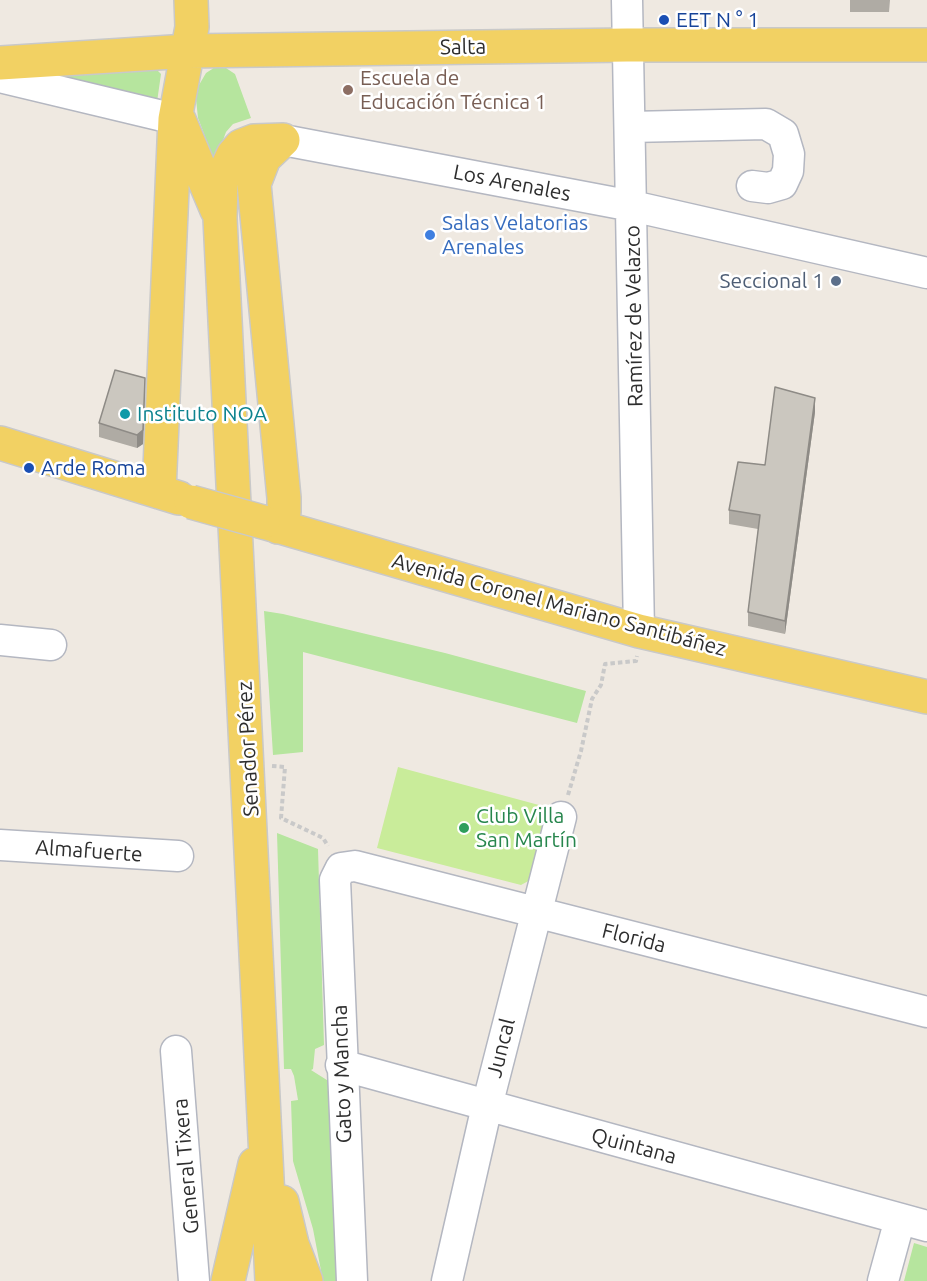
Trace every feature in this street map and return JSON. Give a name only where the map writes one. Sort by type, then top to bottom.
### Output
[{"type":"main road","points":[[159,492],[176,110],[192,27],[191,0]]},
{"type":"main road","name":"Salta","points":[[0,63],[188,51],[627,45],[927,45]]},
{"type":"main road","points":[[176,110],[184,135],[220,218]]},
{"type":"main road","points":[[270,524],[284,512],[284,498],[254,184],[257,170],[264,158],[283,140]]},
{"type":"main road","name":"Los Arenales","points":[[220,218],[221,181],[233,154],[241,146],[254,141],[283,140]]},
{"type":"main road","name":"Senador Pérez","points":[[220,218],[272,1281]]},
{"type":"main road","name":"Avenida Coronel Mariano Santibáñez","points":[[0,443],[191,502],[639,632],[927,697]]},
{"type":"main road","points":[[228,1281],[264,1125]]},
{"type":"main road","points":[[264,1125],[292,1244],[306,1281]]},
{"type":"street","name":"Ramírez de Velazco","points":[[627,0],[639,632]]},
{"type":"street","points":[[0,77],[176,110]]},
{"type":"street","points":[[630,127],[766,124],[783,134],[789,154],[788,171],[782,184],[768,188],[752,186]]},
{"type":"street","name":"Los Arenales","points":[[283,140],[632,206],[927,273]]},
{"type":"street","points":[[0,640],[51,645]]},
{"type":"street","name":"Juncal","points":[[447,1281],[487,1106],[561,817]]},
{"type":"street","name":"Almafuerte","points":[[0,845],[178,856]]},
{"type":"street","name":"Florida","points":[[341,868],[355,866],[927,1012]]},
{"type":"street","name":"Gato y Mancha","points":[[341,868],[335,880],[341,1065],[352,1281]]},
{"type":"street","name":"General Tixera","points":[[176,1051],[194,1281]]},
{"type":"street","name":"Quintana","points":[[341,1065],[914,1223]]},
{"type":"street","points":[[883,1281],[914,1223]]},
{"type":"path","points":[[561,817],[582,751],[592,699],[601,685],[605,664],[636,661],[639,632]]},
{"type":"path","points":[[274,766],[285,767],[282,818],[324,838],[341,868]]},
{"type":"green space","points":[[220,64],[235,74],[251,118],[233,124],[226,132],[219,151],[214,180],[211,152],[198,118],[196,99],[199,85],[206,73]]},
{"type":"green space","points":[[157,70],[161,74],[157,102],[48,75]]},
{"type":"green space","points":[[264,611],[445,653],[586,691],[577,723],[303,652],[303,752],[273,755]]},
{"type":"green space","name":"Club Villa San Martín","points":[[398,767],[550,808],[532,879],[521,885],[377,848]]},
{"type":"green space","points":[[277,833],[318,849],[324,1045],[315,1049],[311,1070],[330,1082],[330,1137],[341,1281],[323,1281],[313,1229],[293,1161],[291,1101],[298,1100],[291,1069],[284,1069]]},
{"type":"green space","points":[[914,1243],[927,1247],[927,1281],[904,1281]]},
{"type":"building","name":"Instituto NOA","points":[[115,370],[145,378],[143,430],[137,435],[99,423]]},
{"type":"building","points":[[775,387],[815,398],[785,621],[748,612],[760,515],[729,510],[738,462],[765,465]]},
{"type":"place","name":"EET N ° 1","points":[[664,20]]},
{"type":"place","name":"Escuela de Educación Técnica 1","points":[[348,90]]},
{"type":"place","name":"Salas Velatorias Arenales","points":[[430,235]]},
{"type":"place","name":"Seccional 1","points":[[836,281]]},
{"type":"place","name":"Instituto NOA","points":[[125,414]]},
{"type":"place","name":"Arde Roma","points":[[29,468]]},
{"type":"place","name":"Club Villa San Martín","points":[[464,828]]}]
